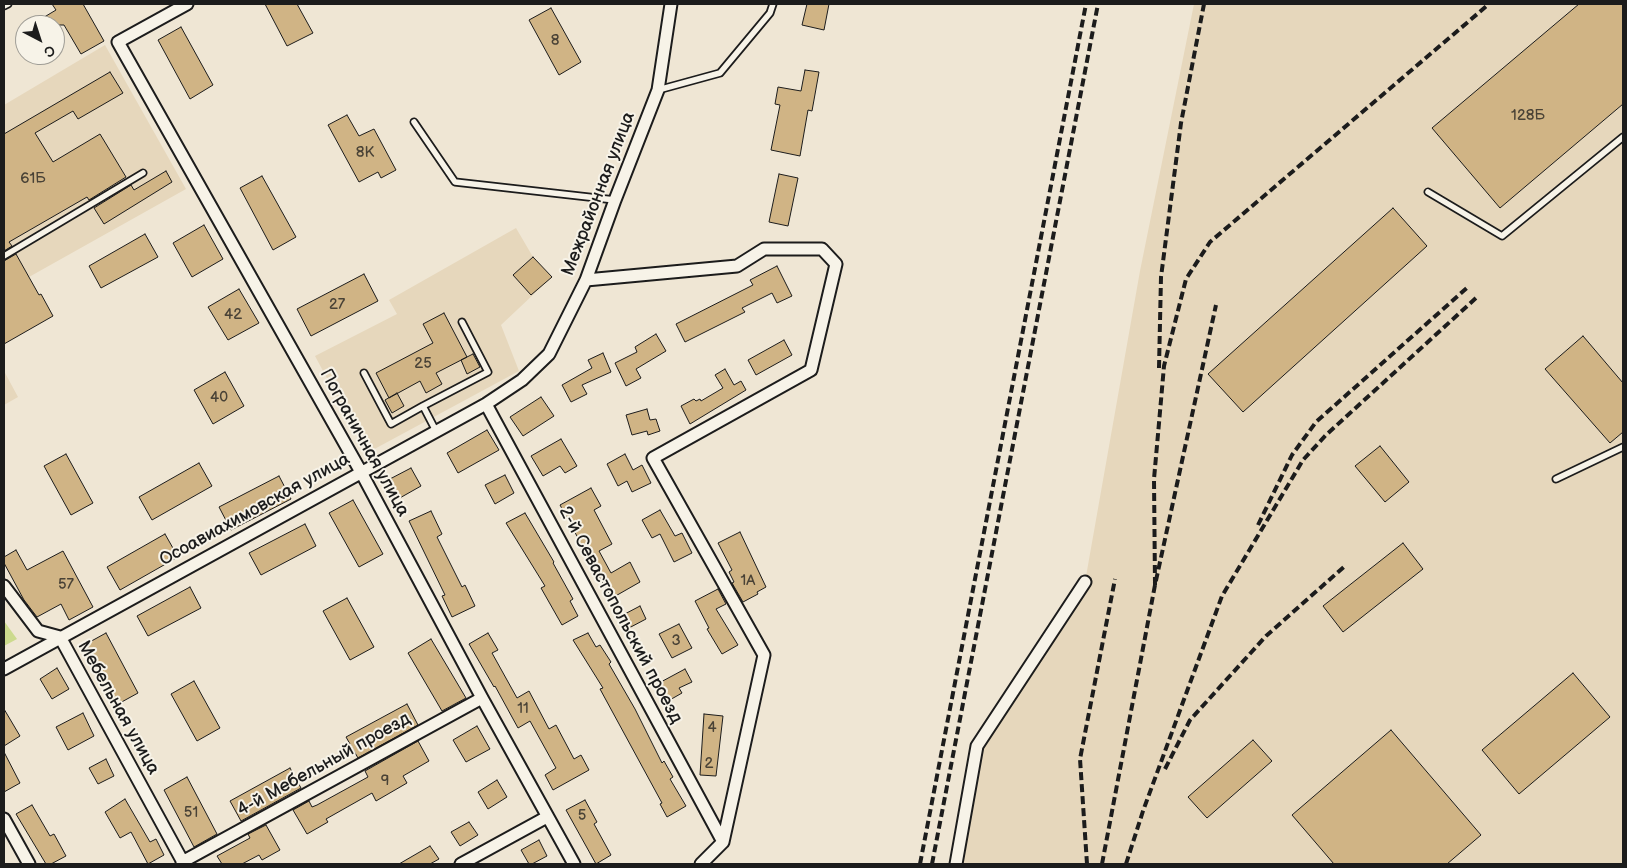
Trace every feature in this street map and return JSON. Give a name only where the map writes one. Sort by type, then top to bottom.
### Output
[{"type":"street","name":"Пограничная улица","points":[[187,4],[118,42],[361,472],[482,698],[574,864]]},
{"type":"street","name":"Межрайонная улица","points":[[522,380],[549,354],[586,280],[658,90],[671,4]]},
{"type":"street","points":[[586,280],[736,266],[764,249],[822,249],[836,264],[811,370],[653,458],[764,655],[723,842],[701,864]]},
{"type":"street","name":"Осоавиахимовская улица","points":[[4,669],[486,404],[522,380]]},
{"type":"street","name":"2-й Севастопольский проезд","points":[[486,404],[723,842]]},
{"type":"street","points":[[956,864],[977,746],[1085,582]]},
{"type":"street","name":"Мебельная улица","points":[[4,586],[38,631],[60,638],[183,863]]},
{"type":"street","name":"4-й Мебельный проезд","points":[[183,863],[482,698]]},
{"type":"street","points":[[461,864],[547,817]]},
{"type":"street","points":[[4,819],[29,864]]},
{"type":"lane","points":[[4,6],[8,4]]},
{"type":"lane","points":[[658,90],[720,73],[770,13],[773,4]]},
{"type":"lane","points":[[414,122],[455,182],[615,200]]},
{"type":"lane","points":[[1428,192],[1502,236],[1623,137]]},
{"type":"lane","points":[[4,256],[143,173]]},
{"type":"lane","points":[[364,373],[391,424],[488,372],[462,322]]},
{"type":"lane","points":[[423,406],[436,431]]},
{"type":"lane","points":[[1556,479],[1623,447]]},
{"type":"shaded area","points":[[1194,4],[1623,4],[1623,864],[956,864],[977,746],[1085,582],[1140,271]]},
{"type":"shaded area","points":[[105,45],[186,189],[4,291],[4,105]]},
{"type":"shaded area","points":[[516,228],[533,257],[552,277],[501,325],[519,371],[367,453],[315,356],[397,314],[389,300]]},
{"type":"shaded area","points":[[4,371],[18,397],[4,405]]},
{"type":"green space","points":[[4,621],[17,639],[4,646]]},
{"type":"building","points":[[52,4],[83,4],[104,41],[81,54],[65,27],[65,15],[48,15],[56,10]]},
{"type":"building","points":[[265,4],[297,4],[313,33],[287,46]]},
{"type":"building","points":[[807,4],[829,4],[824,30],[802,25]]},
{"type":"building","points":[[1579,4],[1623,4],[1623,104],[1500,208],[1432,128]]},
{"type":"building","points":[[551,8],[581,62],[559,75],[529,20]]},
{"type":"building","points":[[181,27],[213,85],[190,99],[158,40]]},
{"type":"building","points":[[805,70],[819,72],[812,111],[808,110],[800,156],[771,150],[780,105],[775,104],[778,87],[801,91]]},
{"type":"building","points":[[110,72],[123,93],[78,119],[73,111],[35,133],[53,162],[100,134],[126,177],[89,200],[87,197],[9,242],[12,246],[4,251],[4,134]]},
{"type":"building","points":[[347,115],[359,136],[374,129],[396,170],[381,178],[378,172],[359,182],[328,125]]},
{"type":"building","points":[[166,171],[172,182],[104,224],[94,208],[131,185],[134,190]]},
{"type":"building","points":[[779,174],[798,178],[788,226],[769,222]]},
{"type":"building","points":[[262,176],[296,237],[273,250],[240,188]]},
{"type":"building","points":[[1393,208],[1427,246],[1243,412],[1208,374]]},
{"type":"building","points":[[204,225],[223,259],[192,277],[173,243]]},
{"type":"building","points":[[145,234],[158,257],[101,288],[89,266]]},
{"type":"building","points":[[16,254],[53,316],[4,344],[4,261]]},
{"type":"building","points":[[533,257],[552,277],[531,295],[513,275]]},
{"type":"building","points":[[777,266],[792,296],[777,303],[772,293],[742,308],[745,312],[685,342],[676,324],[753,285],[750,280]]},
{"type":"building","points":[[364,274],[378,301],[311,336],[297,309]]},
{"type":"building","points":[[239,289],[259,323],[228,340],[208,307]]},
{"type":"building","points":[[444,313],[467,357],[436,373],[442,384],[426,393],[420,381],[389,398],[376,373],[433,343],[423,324]]},
{"type":"building","points":[[656,334],[666,351],[636,369],[641,378],[626,386],[615,363],[637,352],[635,347]]},
{"type":"building","points":[[1583,336],[1623,383],[1623,432],[1610,443],[1545,369]]},
{"type":"building","points":[[784,340],[792,355],[756,375],[748,360]]},
{"type":"building","points":[[603,353],[611,372],[582,385],[587,394],[571,402],[562,385],[592,368],[588,360]]},
{"type":"building","points":[[473,354],[480,367],[467,374],[461,360]]},
{"type":"building","points":[[725,369],[734,385],[741,381],[746,390],[690,424],[681,406],[694,399],[696,401],[700,399],[701,401],[723,388],[715,375]]},
{"type":"building","points":[[225,372],[244,406],[213,424],[194,390]]},
{"type":"building","points":[[397,393],[404,406],[392,413],[385,400]]},
{"type":"building","points":[[541,397],[554,416],[523,436],[510,417]]},
{"type":"building","points":[[647,409],[650,420],[656,419],[660,431],[648,435],[647,431],[632,435],[626,415]]},
{"type":"building","points":[[487,430],[499,450],[458,473],[447,453]]},
{"type":"building","points":[[561,439],[577,466],[565,473],[560,466],[543,476],[531,456]]},
{"type":"building","points":[[1380,446],[1409,482],[1385,502],[1355,466]]},
{"type":"building","points":[[66,454],[93,503],[71,515],[44,466]]},
{"type":"building","points":[[625,454],[633,470],[642,465],[651,483],[632,492],[627,481],[618,486],[607,464]]},
{"type":"building","points":[[199,463],[212,486],[152,520],[139,497]]},
{"type":"building","points":[[411,468],[421,486],[398,499],[388,480]]},
{"type":"building","points":[[505,475],[514,493],[495,504],[485,485]]},
{"type":"building","points":[[279,476],[291,499],[231,530],[219,507]]},
{"type":"building","points":[[591,488],[601,506],[594,510],[612,544],[599,551],[611,573],[630,562],[640,582],[612,598],[590,562],[588,563],[576,539],[578,538],[560,505]]},
{"type":"building","points":[[353,500],[383,554],[359,567],[329,513]]},
{"type":"building","points":[[660,510],[675,536],[682,533],[692,553],[674,562],[660,534],[652,538],[642,520]]},
{"type":"building","points":[[431,511],[442,534],[437,537],[462,587],[465,585],[475,606],[452,617],[442,596],[445,595],[409,521]]},
{"type":"building","points":[[525,513],[573,599],[570,601],[578,616],[562,625],[541,588],[545,586],[506,523]]},
{"type":"building","points":[[305,524],[316,546],[261,575],[249,553]]},
{"type":"building","points":[[740,532],[766,587],[743,602],[732,583],[734,582],[729,572],[732,570],[718,543]]},
{"type":"building","points":[[165,534],[178,557],[120,590],[107,567]]},
{"type":"building","points":[[1403,543],[1423,569],[1343,632],[1323,606]]},
{"type":"building","points":[[16,550],[27,570],[63,551],[93,607],[69,620],[61,604],[37,617],[24,600],[4,563],[4,557]]},
{"type":"building","points":[[190,587],[201,608],[148,636],[137,616]]},
{"type":"building","points":[[718,589],[726,604],[716,609],[738,645],[722,654],[707,629],[709,628],[695,601]]},
{"type":"building","points":[[347,598],[374,647],[350,660],[323,611]]},
{"type":"building","points":[[640,606],[646,619],[627,629],[621,616]]},
{"type":"building","points":[[679,624],[692,648],[672,658],[659,634]]},
{"type":"building","points":[[106,633],[138,693],[118,704],[86,644]]},
{"type":"building","points":[[488,633],[498,650],[492,653],[517,698],[529,691],[549,729],[556,725],[574,759],[581,755],[589,770],[553,790],[545,775],[556,768],[530,721],[518,728],[469,644]]},
{"type":"building","points":[[588,633],[596,647],[600,645],[611,662],[609,664],[635,709],[662,763],[664,761],[673,777],[670,779],[686,806],[667,817],[660,804],[662,803],[600,689],[603,688],[573,640]]},
{"type":"building","points":[[431,639],[466,698],[442,711],[408,653]]},
{"type":"building","points":[[57,668],[69,689],[52,699],[40,679]]},
{"type":"building","points":[[685,669],[692,682],[679,688],[682,693],[668,701],[659,683]]},
{"type":"building","points":[[1573,673],[1610,717],[1519,794],[1482,750]]},
{"type":"building","points":[[194,681],[220,728],[197,741],[171,694]]},
{"type":"building","points":[[407,704],[418,725],[358,758],[346,737]]},
{"type":"building","points":[[4,709],[20,736],[4,746]]},
{"type":"building","points":[[83,713],[94,736],[68,750],[56,727]]},
{"type":"building","points":[[704,714],[723,716],[716,776],[700,775]]},
{"type":"building","points":[[477,726],[490,749],[466,762],[453,740]]},
{"type":"building","points":[[1391,730],[1481,835],[1447,864],[1334,864],[1292,815]]},
{"type":"building","points":[[1253,740],[1272,761],[1207,818],[1188,797]]},
{"type":"building","points":[[418,741],[429,761],[403,776],[407,783],[376,801],[372,793],[326,819],[328,822],[307,834],[293,810],[309,801],[312,807],[317,805],[368,777],[365,771]]},
{"type":"building","points":[[4,752],[20,783],[4,792]]},
{"type":"building","points":[[106,759],[114,776],[98,784],[89,768]]},
{"type":"building","points":[[290,768],[301,788],[241,821],[230,801]]},
{"type":"building","points":[[187,777],[217,834],[194,847],[164,790]]},
{"type":"building","points":[[497,780],[507,797],[488,809],[478,792]]},
{"type":"building","points":[[125,799],[150,842],[156,839],[164,855],[148,864],[131,832],[120,838],[105,812]]},
{"type":"building","points":[[585,800],[597,822],[594,824],[611,855],[596,864],[566,810]]},
{"type":"building","points":[[32,805],[50,836],[54,834],[66,856],[51,864],[46,864],[16,814]]},
{"type":"building","points":[[469,822],[478,835],[460,846],[451,832]]},
{"type":"building","points":[[266,825],[280,850],[262,860],[259,855],[242,864],[222,864],[217,856],[250,838],[248,834]]},
{"type":"building","points":[[539,840],[547,856],[529,864],[521,850]]},
{"type":"building","points":[[430,846],[439,859],[430,864],[399,864]]},
{"type":"railway","points":[[920,864],[1086,4]]},
{"type":"railway","points":[[932,864],[1098,4]]},
{"type":"railway","points":[[1159,368],[1161,277],[1181,123],[1204,4]]},
{"type":"railway","points":[[1155,585],[1154,479],[1164,366],[1186,279],[1210,242],[1489,4]]},
{"type":"railway","points":[[1258,525],[1292,455],[1316,422],[1469,286]]},
{"type":"railway","points":[[1126,864],[1143,811],[1222,596],[1303,460],[1326,435],[1476,298]]},
{"type":"railway","points":[[1102,864],[1155,585],[1216,305]]},
{"type":"railway","points":[[1165,769],[1190,720],[1266,636],[1346,565]]},
{"type":"railway","points":[[1087,864],[1080,759],[1115,579]]}]
